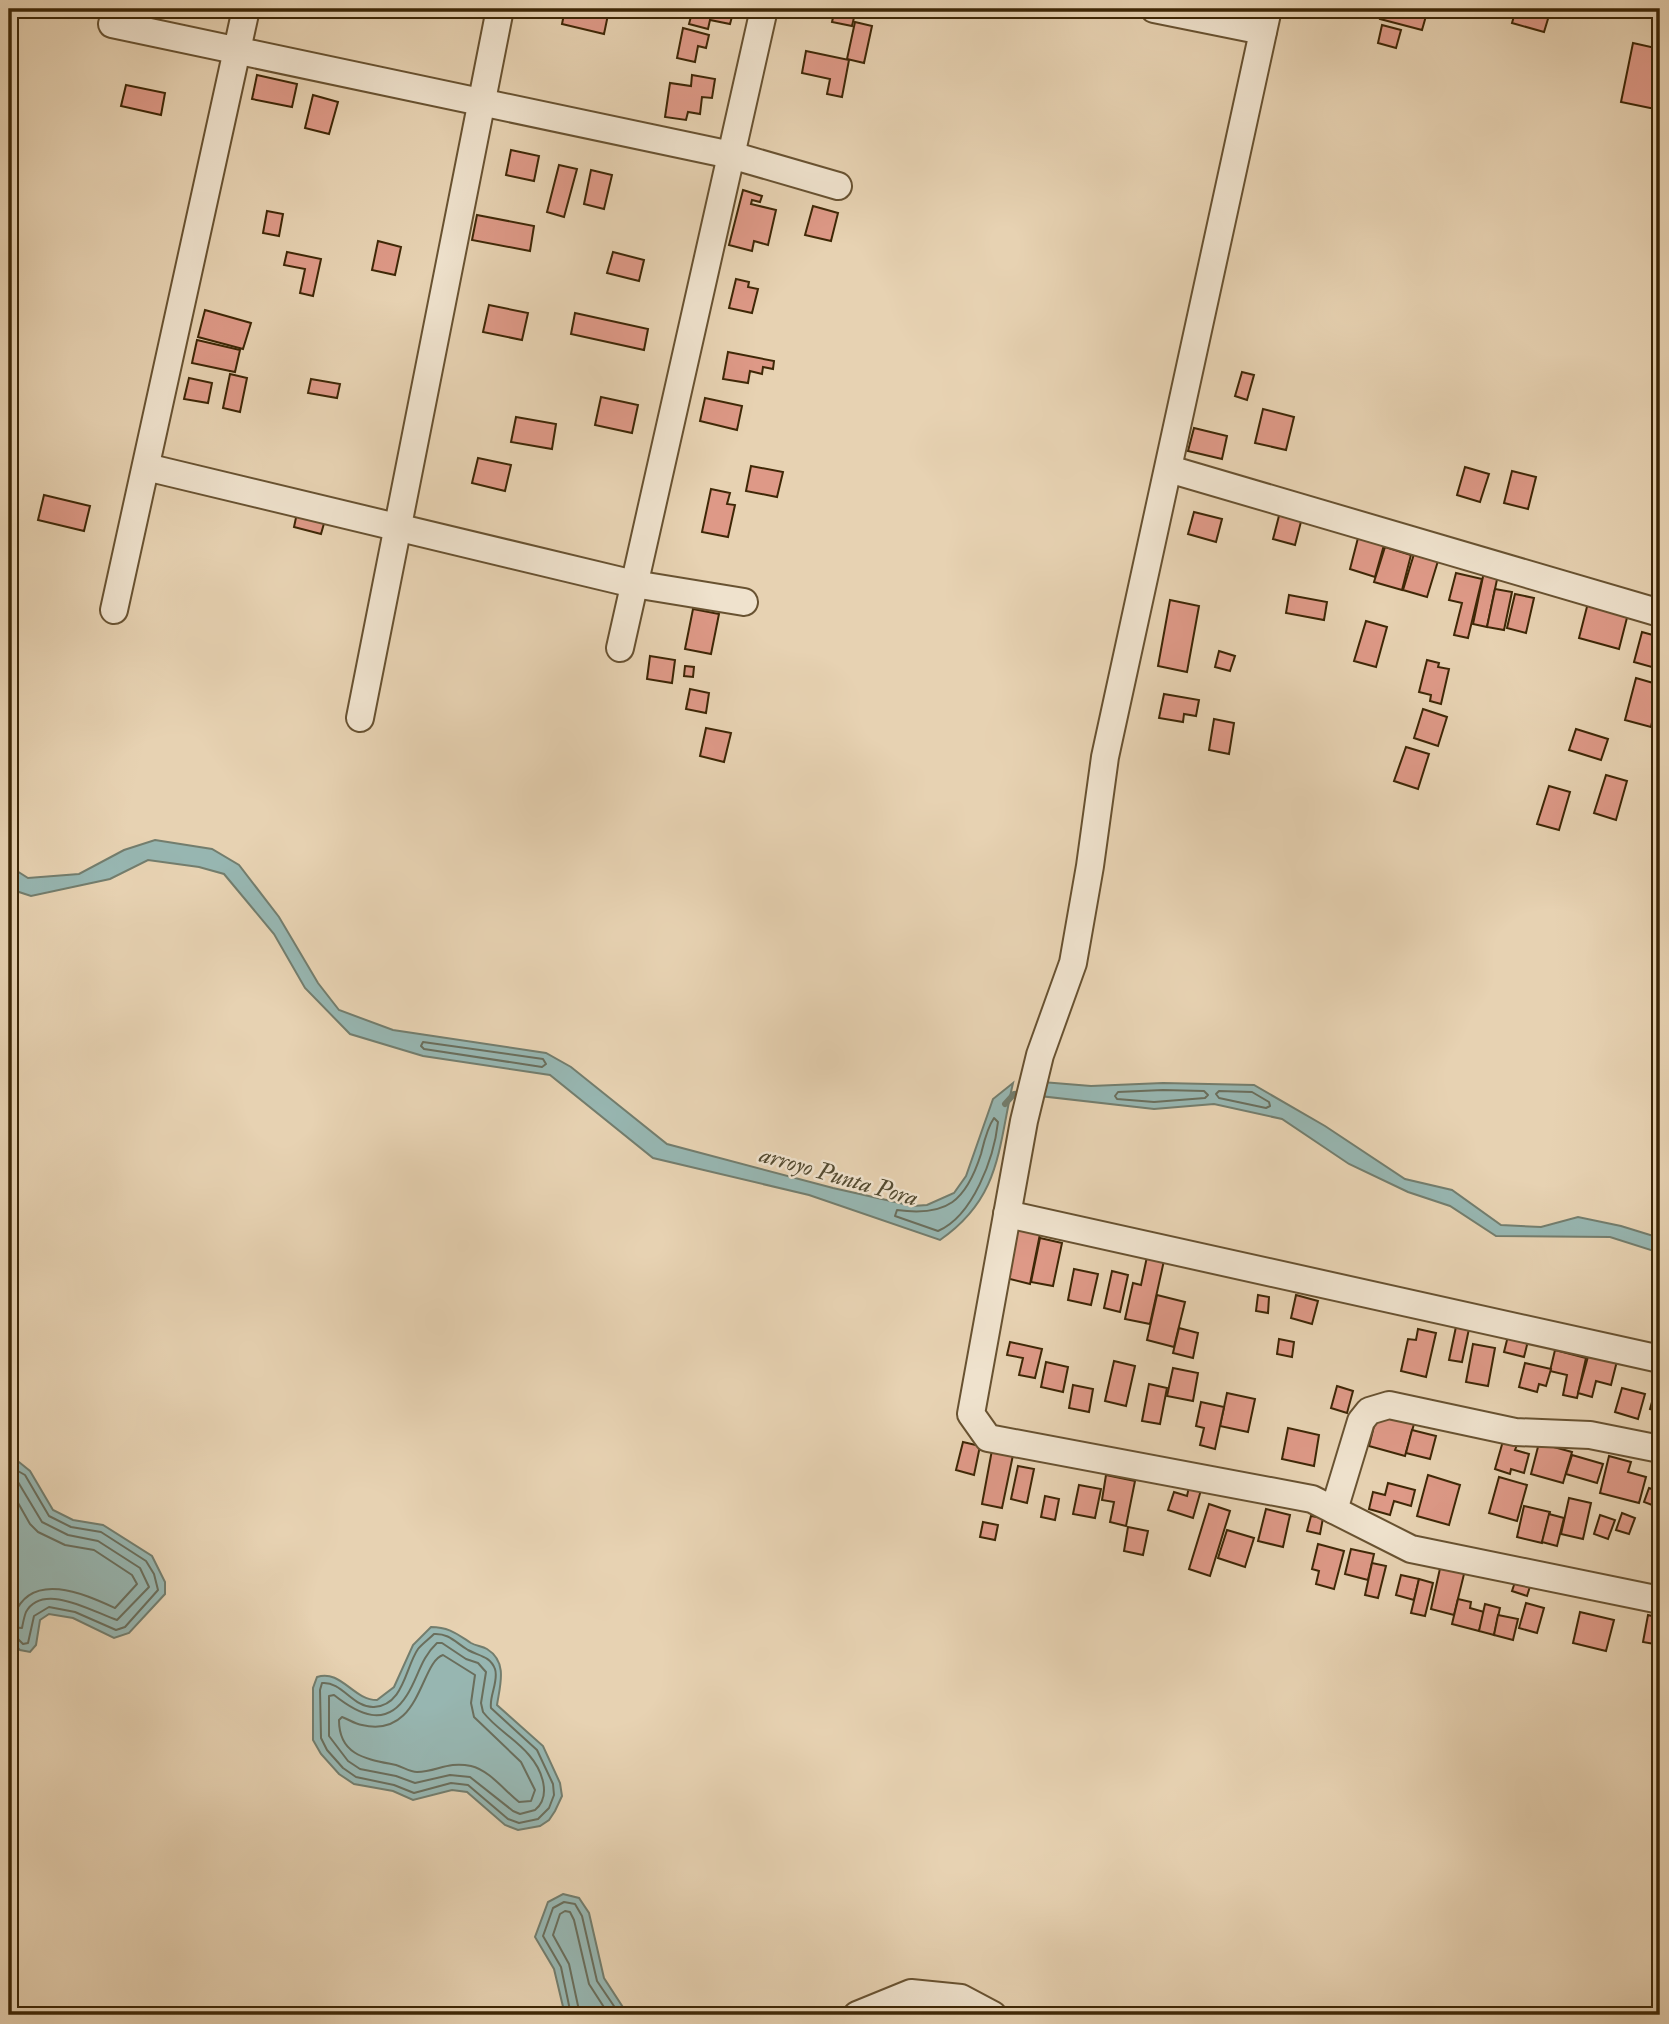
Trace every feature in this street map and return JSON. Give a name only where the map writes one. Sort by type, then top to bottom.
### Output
[{"type":"street","points":[[114,610],[246,9]]},
{"type":"street","points":[[360,718],[500,9]]},
{"type":"street","points":[[620,648],[764,9]]},
{"type":"street","points":[[1154,9],[1266,20],[1105,757],[1073,963],[1040,1055],[1024,1121],[971,1414],[988,1438],[1312,1499],[1410,1549],[1660,1600]]},
{"type":"street","points":[[112,24],[731,155],[838,186]]},
{"type":"street","points":[[146,467],[634,584],[744,602]]},
{"type":"street","points":[[1169,469],[1660,613]]},
{"type":"street","points":[[1007,1214],[1660,1359]]},
{"type":"street","points":[[1334,1510],[1361,1421],[1369,1411],[1389,1405],[1515,1432],[1590,1435],[1660,1449]]},
{"type":"street","points":[[857,2015],[911,1993],[961,1998],[993,2015]]},
{"type":"water","points":[[155,840],[212,849],[239,865],[279,917],[318,983],[339,1010],[393,1030],[546,1053],[571,1067],[667,1144],[833,1188],[913,1206],[927,1205],[954,1193],[966,1176],[993,1099],[1013,1083],[994,1170],[975,1207],[940,1240],[809,1195],[653,1158],[550,1075],[423,1056],[350,1034],[305,988],[274,934],[224,874],[199,867],[148,860],[110,879],[31,896],[9,885],[9,866],[28,878],[79,874],[124,850]]},
{"type":"water","points":[[1042,1082],[1091,1086],[1163,1083],[1254,1085],[1325,1126],[1405,1179],[1452,1190],[1501,1225],[1541,1227],[1578,1217],[1660,1238],[1660,1253],[1610,1237],[1496,1236],[1450,1206],[1408,1192],[1349,1164],[1282,1119],[1214,1104],[1154,1109],[1040,1096]]},
{"type":"water","points":[[9,1458],[30,1471],[53,1510],[73,1520],[103,1525],[152,1556],[165,1582],[165,1594],[129,1633],[114,1638],[73,1618],[49,1614],[40,1620],[36,1645],[30,1652],[20,1650],[9,1640]]},
{"type":"water","points":[[431,1627],[453,1632],[487,1649],[498,1660],[501,1682],[497,1705],[543,1746],[560,1783],[562,1796],[549,1820],[540,1826],[518,1830],[505,1825],[467,1792],[452,1790],[413,1800],[393,1791],[354,1784],[339,1774],[321,1754],[313,1740],[313,1688],[317,1677],[333,1677],[361,1695],[377,1700],[394,1687],[413,1645]]},
{"type":"water","points":[[563,1894],[579,1898],[589,1913],[604,1978],[628,2015],[565,2015],[554,1969],[535,1937],[548,1902]]},
{"type":"building","points":[[565,9],[609,10],[604,34],[562,24]]},
{"type":"building","points":[[693,9],[734,9],[730,24],[710,20],[708,29],[689,24]]},
{"type":"building","points":[[835,9],[856,9],[852,26],[832,22]]},
{"type":"building","points":[[1383,9],[1428,9],[1422,30],[1380,19]]},
{"type":"building","points":[[1516,9],[1551,9],[1544,32],[1512,23]]},
{"type":"building","points":[[855,22],[872,26],[864,63],[847,59]]},
{"type":"building","points":[[1382,25],[1401,30],[1396,48],[1378,43]]},
{"type":"building","points":[[683,28],[709,35],[706,48],[698,46],[695,62],[677,58]]},
{"type":"building","points":[[1633,43],[1660,49],[1660,110],[1621,102]]},
{"type":"building","points":[[806,51],[849,60],[842,97],[827,94],[830,79],[802,73]]},
{"type":"building","points":[[257,75],[297,84],[292,107],[252,99]]},
{"type":"building","points":[[692,75],[715,79],[712,98],[702,97],[700,114],[688,112],[686,120],[665,117],[670,83],[691,86]]},
{"type":"building","points":[[126,85],[165,93],[161,115],[121,106]]},
{"type":"building","points":[[313,95],[338,102],[329,134],[305,128]]},
{"type":"building","points":[[511,150],[539,156],[534,181],[506,175]]},
{"type":"building","points":[[559,165],[577,169],[564,217],[547,212]]},
{"type":"building","points":[[591,170],[612,175],[604,209],[584,204]]},
{"type":"building","points":[[743,190],[762,196],[760,202],[752,200],[751,204],[776,210],[768,245],[754,241],[752,251],[729,245]]},
{"type":"building","points":[[813,206],[838,213],[831,241],[805,235]]},
{"type":"building","points":[[267,211],[283,214],[279,236],[263,233]]},
{"type":"building","points":[[477,215],[534,226],[530,251],[472,240]]},
{"type":"building","points":[[378,241],[401,247],[395,275],[372,270]]},
{"type":"building","points":[[287,252],[321,259],[313,296],[300,293],[305,269],[284,265]]},
{"type":"building","points":[[613,252],[644,260],[639,281],[607,273]]},
{"type":"building","points":[[736,279],[749,282],[748,287],[758,289],[752,313],[729,308]]},
{"type":"building","points":[[489,305],[528,313],[522,340],[483,332]]},
{"type":"building","points":[[205,310],[251,323],[243,349],[198,337]]},
{"type":"building","points":[[575,313],[648,329],[644,350],[571,334]]},
{"type":"building","points":[[197,340],[240,350],[235,372],[192,363]]},
{"type":"building","points":[[728,352],[774,361],[773,369],[763,367],[762,374],[750,371],[748,383],[723,379]]},
{"type":"building","points":[[1242,372],[1254,375],[1247,400],[1235,396]]},
{"type":"building","points":[[230,374],[247,378],[240,412],[223,408]]},
{"type":"building","points":[[189,378],[212,383],[208,403],[184,399]]},
{"type":"building","points":[[311,379],[340,384],[337,398],[308,393]]},
{"type":"building","points":[[601,397],[638,405],[632,433],[595,425]]},
{"type":"building","points":[[705,398],[742,406],[737,430],[700,421]]},
{"type":"building","points":[[1263,409],[1294,417],[1286,450],[1255,443]]},
{"type":"building","points":[[516,417],[556,424],[552,449],[511,442]]},
{"type":"building","points":[[1194,428],[1227,436],[1222,459],[1188,451]]},
{"type":"building","points":[[478,458],[511,465],[505,491],[472,483]]},
{"type":"building","points":[[751,466],[783,472],[777,497],[746,491]]},
{"type":"building","points":[[1465,467],[1489,474],[1480,502],[1457,495]]},
{"type":"building","points":[[1512,471],[1536,477],[1528,509],[1504,503]]},
{"type":"building","points":[[711,489],[730,493],[727,504],[735,505],[728,537],[702,532]]},
{"type":"building","points":[[44,495],[90,506],[84,531],[38,520]]},
{"type":"building","points":[[1281,508],[1303,514],[1295,545],[1273,539]]},
{"type":"building","points":[[1194,512],[1222,519],[1216,542],[1188,534]]},
{"type":"building","points":[[297,513],[325,520],[321,534],[294,527]]},
{"type":"building","points":[[1358,538],[1384,545],[1375,577],[1350,569]]},
{"type":"building","points":[[1385,547],[1411,555],[1402,590],[1374,582]]},
{"type":"building","points":[[1414,554],[1438,561],[1427,597],[1403,590]]},
{"type":"building","points":[[1485,567],[1499,570],[1487,627],[1473,624]]},
{"type":"building","points":[[1456,573],[1482,579],[1468,638],[1454,635],[1462,603],[1449,600]]},
{"type":"building","points":[[1495,589],[1512,592],[1504,630],[1487,627]]},
{"type":"building","points":[[1515,594],[1534,598],[1526,633],[1507,628]]},
{"type":"building","points":[[1289,595],[1327,602],[1324,620],[1286,613]]},
{"type":"building","points":[[1590,595],[1630,606],[1619,649],[1579,638]]},
{"type":"building","points":[[1170,600],[1199,606],[1187,672],[1158,666]]},
{"type":"building","points":[[693,609],[719,614],[711,654],[685,649]]},
{"type":"building","points":[[1366,621],[1387,627],[1376,667],[1354,661]]},
{"type":"building","points":[[1642,632],[1660,637],[1659,669],[1634,662]]},
{"type":"building","points":[[1219,651],[1235,656],[1230,671],[1215,667]]},
{"type":"building","points":[[650,656],[675,660],[672,683],[647,679]]},
{"type":"building","points":[[1427,660],[1439,663],[1438,667],[1449,669],[1441,704],[1430,701],[1431,695],[1419,692]]},
{"type":"building","points":[[685,666],[694,667],[693,677],[684,676]]},
{"type":"building","points":[[1636,678],[1660,685],[1651,727],[1625,720]]},
{"type":"building","points":[[690,689],[709,693],[706,713],[686,709]]},
{"type":"building","points":[[1164,694],[1199,700],[1196,716],[1184,714],[1183,722],[1159,718]]},
{"type":"building","points":[[1423,709],[1447,717],[1438,746],[1414,738]]},
{"type":"building","points":[[1214,719],[1234,723],[1229,754],[1209,750]]},
{"type":"building","points":[[706,728],[731,733],[724,762],[700,756]]},
{"type":"building","points":[[1576,729],[1608,739],[1601,760],[1569,750]]},
{"type":"building","points":[[1406,747],[1429,754],[1418,789],[1394,781]]},
{"type":"building","points":[[1606,775],[1627,781],[1616,820],[1594,813]]},
{"type":"building","points":[[1549,786],[1570,792],[1559,830],[1537,824]]},
{"type":"building","points":[[1012,1227],[1040,1234],[1030,1284],[1002,1277]]},
{"type":"building","points":[[1040,1238],[1062,1243],[1053,1286],[1031,1282]]},
{"type":"building","points":[[1148,1252],[1165,1256],[1150,1324],[1125,1319],[1133,1283],[1141,1285]]},
{"type":"building","points":[[1074,1269],[1098,1274],[1091,1305],[1068,1300]]},
{"type":"building","points":[[1112,1271],[1128,1275],[1120,1312],[1104,1308]]},
{"type":"building","points":[[1157,1295],[1185,1302],[1174,1347],[1147,1340]]},
{"type":"building","points":[[1258,1295],[1269,1297],[1268,1313],[1256,1311]]},
{"type":"building","points":[[1296,1295],[1318,1301],[1312,1324],[1291,1318]]},
{"type":"building","points":[[1457,1322],[1470,1324],[1462,1362],[1449,1360]]},
{"type":"building","points":[[1179,1328],[1198,1333],[1193,1358],[1173,1353]]},
{"type":"building","points":[[1418,1329],[1436,1333],[1426,1377],[1401,1371],[1408,1339],[1416,1340]]},
{"type":"building","points":[[1508,1336],[1528,1341],[1524,1357],[1504,1352]]},
{"type":"building","points":[[1279,1339],[1294,1342],[1292,1357],[1277,1354]]},
{"type":"building","points":[[1010,1342],[1042,1349],[1035,1378],[1019,1375],[1023,1358],[1007,1355]]},
{"type":"building","points":[[1473,1344],[1495,1348],[1488,1386],[1466,1382]]},
{"type":"building","points":[[1555,1350],[1586,1358],[1577,1398],[1563,1395],[1567,1375],[1550,1371]]},
{"type":"building","points":[[1589,1353],[1617,1361],[1611,1385],[1596,1381],[1592,1397],[1578,1393]]},
{"type":"building","points":[[1114,1361],[1135,1366],[1126,1406],[1105,1401]]},
{"type":"building","points":[[1046,1362],[1068,1367],[1063,1392],[1041,1387]]},
{"type":"building","points":[[1525,1363],[1551,1369],[1546,1386],[1539,1384],[1537,1392],[1519,1387]]},
{"type":"building","points":[[1173,1368],[1198,1373],[1193,1401],[1167,1396]]},
{"type":"building","points":[[1149,1384],[1167,1388],[1160,1424],[1142,1421]]},
{"type":"building","points":[[1657,1384],[1660,1385],[1660,1412],[1650,1409]]},
{"type":"building","points":[[1073,1385],[1093,1389],[1089,1412],[1069,1408]]},
{"type":"building","points":[[1337,1386],[1353,1391],[1347,1413],[1331,1408]]},
{"type":"building","points":[[1622,1388],[1645,1394],[1638,1419],[1615,1412]]},
{"type":"building","points":[[1227,1393],[1255,1399],[1248,1432],[1220,1426]]},
{"type":"building","points":[[1201,1402],[1224,1407],[1215,1449],[1200,1445],[1204,1428],[1196,1426]]},
{"type":"building","points":[[1377,1414],[1414,1424],[1405,1456],[1369,1446]]},
{"type":"building","points":[[1288,1428],[1319,1435],[1314,1466],[1282,1459]]},
{"type":"building","points":[[1412,1430],[1436,1436],[1430,1459],[1406,1453]]},
{"type":"building","points":[[1503,1441],[1517,1445],[1515,1450],[1529,1454],[1524,1473],[1511,1469],[1510,1474],[1495,1469]]},
{"type":"building","points":[[963,1442],[980,1446],[974,1475],[956,1470]]},
{"type":"building","points":[[1539,1443],[1572,1452],[1563,1483],[1531,1474]]},
{"type":"building","points":[[992,1450],[1013,1455],[1002,1508],[982,1504]]},
{"type":"building","points":[[1572,1455],[1603,1464],[1597,1483],[1566,1474]]},
{"type":"building","points":[[1609,1456],[1631,1462],[1628,1472],[1646,1477],[1639,1503],[1600,1493]]},
{"type":"building","points":[[1018,1466],[1034,1469],[1027,1503],[1011,1499]]},
{"type":"building","points":[[1106,1475],[1135,1481],[1126,1526],[1110,1522],[1114,1502],[1102,1500]]},
{"type":"building","points":[[1428,1475],[1460,1485],[1449,1525],[1417,1516]]},
{"type":"building","points":[[1499,1477],[1527,1485],[1517,1521],[1489,1513]]},
{"type":"building","points":[[1388,1483],[1415,1490],[1411,1506],[1394,1501],[1390,1515],[1369,1509],[1373,1492],[1385,1495]]},
{"type":"building","points":[[1079,1485],[1101,1489],[1095,1518],[1073,1514]]},
{"type":"building","points":[[1189,1487],[1201,1490],[1193,1518],[1168,1510],[1174,1492],[1187,1496]]},
{"type":"building","points":[[1649,1488],[1660,1492],[1660,1508],[1644,1502]]},
{"type":"building","points":[[1045,1496],[1059,1499],[1055,1520],[1041,1517]]},
{"type":"building","points":[[1569,1498],[1591,1503],[1583,1539],[1561,1534]]},
{"type":"building","points":[[1209,1504],[1230,1511],[1210,1576],[1189,1569]]},
{"type":"building","points":[[1524,1506],[1550,1512],[1542,1543],[1517,1537]]},
{"type":"building","points":[[1266,1509],[1290,1515],[1283,1547],[1258,1541]]},
{"type":"building","points":[[1622,1513],[1635,1518],[1629,1534],[1616,1530]]},
{"type":"building","points":[[1549,1514],[1564,1518],[1557,1546],[1542,1542]]},
{"type":"building","points":[[1600,1515],[1615,1520],[1608,1539],[1594,1534]]},
{"type":"building","points":[[1311,1516],[1323,1518],[1320,1534],[1307,1531]]},
{"type":"building","points":[[983,1522],[998,1525],[995,1540],[980,1537]]},
{"type":"building","points":[[1128,1527],[1148,1531],[1143,1555],[1124,1551]]},
{"type":"building","points":[[1227,1530],[1254,1538],[1245,1567],[1218,1558]]},
{"type":"building","points":[[1318,1544],[1344,1551],[1334,1589],[1316,1584],[1319,1571],[1312,1569]]},
{"type":"building","points":[[1351,1549],[1374,1554],[1368,1580],[1345,1574]]},
{"type":"building","points":[[1372,1563],[1386,1566],[1378,1598],[1365,1595]]},
{"type":"building","points":[[1441,1564],[1465,1570],[1454,1615],[1431,1609]]},
{"type":"building","points":[[1518,1573],[1533,1577],[1527,1596],[1512,1591]]},
{"type":"building","points":[[1401,1575],[1419,1579],[1414,1600],[1396,1595]]},
{"type":"building","points":[[1419,1579],[1433,1583],[1425,1616],[1411,1613]]},
{"type":"building","points":[[1458,1599],[1471,1602],[1470,1608],[1484,1612],[1479,1631],[1452,1624]]},
{"type":"building","points":[[1526,1603],[1544,1608],[1537,1633],[1519,1628]]},
{"type":"building","points":[[1485,1604],[1500,1608],[1494,1635],[1479,1631]]},
{"type":"building","points":[[1580,1612],[1614,1620],[1606,1651],[1573,1643]]},
{"type":"building","points":[[1498,1615],[1518,1619],[1513,1640],[1494,1635]]},
{"type":"building","points":[[1648,1615],[1660,1618],[1660,1645],[1643,1642]]},
{"type":"waterway","name":"arroyo Punta Pora","points":[[1005,1104],[1014,1094],[1025,1093]]}]
